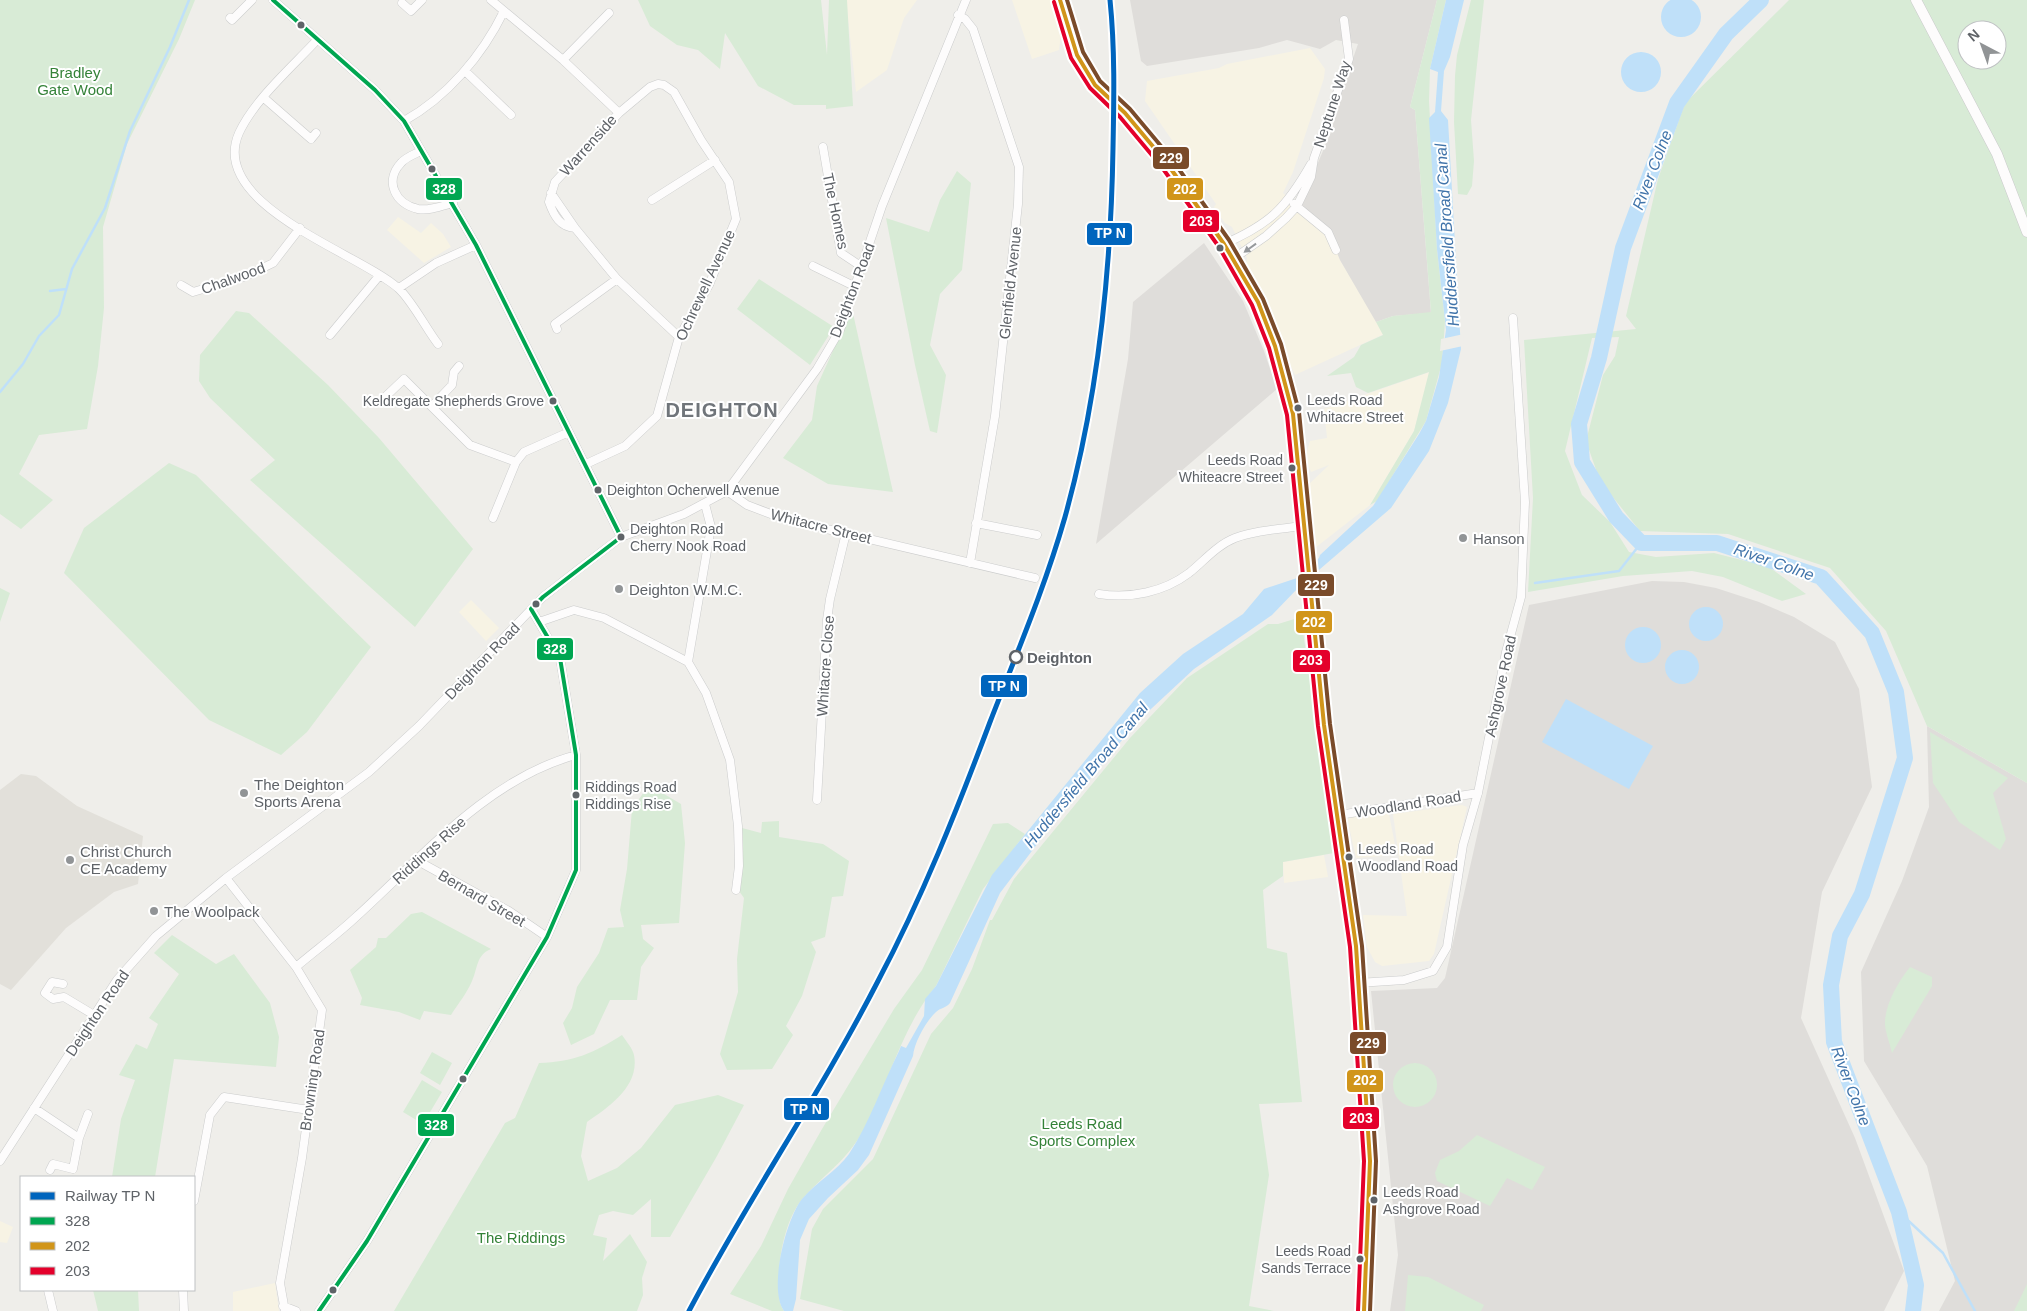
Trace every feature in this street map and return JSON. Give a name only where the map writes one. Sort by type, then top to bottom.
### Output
[{"type":"main road","points":[[1060,0],[1077,55],[1099,90],[1125,113],[1166,162],[1224,244],[1258,302],[1275,346],[1293,414],[1324,725],[1339,815],[1356,946],[1370,1161],[1364,1311]]},
{"type":"street","points":[[230,18],[232,20],[252,0]]},
{"type":"street","points":[[402,3],[411,11],[422,0]]},
{"type":"street","name":"Warrenside","points":[[491,0],[563,60],[620,113],[555,182],[551,193],[575,228],[617,280],[679,337]]},
{"type":"street","name":"Deighton Road","points":[[0,1161],[117,980],[156,936],[226,878],[370,772],[419,726],[542,598],[621,538],[705,504],[727,491],[817,369],[840,330],[889,188],[958,15],[966,0]]},
{"type":"street","points":[[1916,0],[1997,154],[2027,232]]},
{"type":"street","points":[[278,2],[317,40],[375,90],[404,121],[476,245],[621,538]]},
{"type":"street","points":[[404,121],[426,109],[465,71],[497,25],[504,11]]},
{"type":"street","points":[[563,60],[609,13]]},
{"type":"street","name":"Glenfield Avenue","points":[[958,15],[965,19],[973,29],[1019,167],[1018,204],[995,416],[970,563]]},
{"type":"street","name":"Neptune Way","points":[[1224,244],[1252,232],[1272,217],[1295,192],[1314,158],[1349,59],[1344,20]]},
{"type":"street","points":[[317,40],[248,117],[238,134],[235,149],[236,163],[240,176],[248,189],[280,217],[399,288],[438,344]]},
{"type":"street","points":[[465,71],[510,114]]},
{"type":"street","name":"Ochrewell Avenue","points":[[586,464],[625,446],[657,416],[679,337],[708,285],[736,219],[729,182],[674,92],[664,85],[658,84],[650,87],[620,113]]},
{"type":"street","points":[[264,98],[311,139]]},
{"type":"street","name":"The Homes","points":[[823,147],[841,254],[862,267]]},
{"type":"street","points":[[422,151],[402,162],[394,173],[392,186],[399,201],[420,210],[453,203]]},
{"type":"street","name":"Neptune Way","points":[[1232,259],[1266,236],[1297,206],[1311,177],[1314,158]]},
{"type":"street","points":[[652,200],[715,160]]},
{"type":"street","name":"Neptune Way","points":[[1272,217],[1279,217],[1293,202],[1297,206]]},
{"type":"street","points":[[1297,206],[1328,232],[1336,250]]},
{"type":"street","name":"Chalwood","points":[[181,286],[193,292],[244,277],[273,263],[300,228]]},
{"type":"street","points":[[399,288],[436,263],[476,245]]},
{"type":"street","points":[[813,266],[856,287]]},
{"type":"street","points":[[330,335],[379,276]]},
{"type":"street","points":[[557,329],[555,324],[617,280]]},
{"type":"street","name":"Ashgrove Road","points":[[1358,983],[1404,980],[1433,971],[1448,948],[1463,845],[1478,793],[1506,652],[1521,597],[1525,502],[1513,318]]},
{"type":"street","points":[[432,406],[452,385],[454,372],[459,366]]},
{"type":"street","points":[[384,398],[404,379],[470,445],[516,462]]},
{"type":"street","points":[[493,518],[516,462],[524,452],[569,432]]},
{"type":"street","name":"Whitacre Street","points":[[727,491],[747,505],[784,519],[943,555],[970,563]]},
{"type":"street","points":[[688,662],[711,527],[705,504]]},
{"type":"street","points":[[976,523],[1037,534]]},
{"type":"street","points":[[1099,594],[1117,597],[1136,595],[1162,587],[1188,574],[1234,538],[1303,526]]},
{"type":"street","name":"Whitacre Close","points":[[817,800],[827,620],[830,599],[846,533]]},
{"type":"street","points":[[970,563],[1035,578]]},
{"type":"street","points":[[319,1311],[366,1241],[547,937],[576,870],[576,755],[560,658],[531,610]]},
{"type":"street","points":[[539,622],[574,610],[604,618],[688,662],[706,693],[730,760],[738,826],[739,866],[736,890]]},
{"type":"street","name":"Riddings Rise","points":[[296,968],[357,916],[416,860],[512,782],[553,761],[576,755]]},
{"type":"street","name":"Woodland Road","points":[[1339,815],[1478,793]]},
{"type":"street","name":"Bernard Street","points":[[416,860],[509,911],[547,937]]},
{"type":"street","name":"Browning Road","points":[[226,878],[296,968],[322,1010],[309,1110],[280,1283],[284,1309]]},
{"type":"street","points":[[63,984],[52,982],[44,992],[53,999],[64,998],[94,1016]]},
{"type":"street","points":[[195,1196],[210,1115],[224,1097],[309,1110]]},
{"type":"street","points":[[34,1108],[79,1138]]},
{"type":"street","points":[[50,1170],[53,1164],[73,1173],[79,1138],[88,1114]]},
{"type":"street","points":[[48,1291],[53,1311]]},
{"type":"street","points":[[183,1291],[184,1311]]},
{"type":"street","points":[[284,1309],[296,1311]]},
{"type":"shaded area","points":[[846,0],[917,0],[904,18],[887,70],[856,92]]},
{"type":"shaded area","points":[[1012,0],[1054,0],[1062,27],[1059,50],[1032,59]]},
{"type":"shaded area","points":[[1130,0],[1437,0],[1410,107],[1415,110],[1431,313],[1393,316],[1376,322],[1340,260],[1328,231],[1300,205],[1331,132],[1342,90],[1358,44],[1336,40],[1320,49],[1287,40],[1259,48],[1147,66],[1141,61]]},
{"type":"shaded area","points":[[1310,48],[1325,69],[1324,78],[1293,172],[1283,193],[1328,231],[1340,260],[1384,334],[1295,375],[1246,269],[1247,258],[1232,227],[1225,223],[1220,216],[1214,207],[1216,204],[1145,101],[1147,81],[1219,68],[1227,64]]},
{"type":"shaded area","points":[[398,217],[421,233],[431,223],[443,234],[451,247],[424,263],[387,230]]},
{"type":"shaded area","points":[[1204,243],[1243,301],[1264,351],[1277,389],[1096,544],[1128,359],[1133,302]]},
{"type":"shaded area","points":[[1430,372],[1414,431],[1370,505],[1315,548],[1306,487],[1329,465],[1311,472],[1305,458],[1310,441],[1327,438],[1324,409]]},
{"type":"shaded area","points":[[1652,581],[1684,582],[1716,588],[1759,602],[1794,617],[1835,642],[1859,689],[1872,787],[1822,892],[1801,1018],[1855,1138],[1904,1271],[1884,1311],[1390,1311],[1398,1255],[1371,991],[1437,988],[1445,978],[1529,605]]},
{"type":"shaded area","points":[[471,600],[499,628],[486,641],[459,612]]},
{"type":"shaded area","points":[[1927,726],[2027,783],[2027,1311],[1939,1311],[1955,1281],[1927,1166],[1864,1061],[1861,972],[1902,881],[1929,807]]},
{"type":"shaded area","name":"Christ Church CE Academy","points":[[21,774],[36,776],[77,806],[143,836],[138,884],[114,892],[66,928],[11,990],[0,984],[0,790]]},
{"type":"shaded area","points":[[1462,805],[1467,807],[1434,954],[1429,961],[1382,966],[1375,962],[1367,947],[1363,915],[1407,916],[1393,814]]},
{"type":"shaded area","points":[[1388,809],[1397,855],[1356,858],[1347,817]]},
{"type":"shaded area","points":[[1324,855],[1328,877],[1284,883],[1283,862]]},
{"type":"shaded area","points":[[0,1221],[13,1227],[7,1243],[0,1242]]},
{"type":"shaded area","points":[[275,1283],[279,1311],[233,1311],[233,1292]]},
{"type":"green space","name":"Bradley Gate Wood","points":[[0,0],[195,0],[179,39],[127,144],[103,227],[104,308],[98,366],[87,429],[39,435],[19,474],[53,500],[21,529],[0,514]]},
{"type":"green space","points":[[638,0],[821,0],[827,55],[829,0],[847,0],[853,106],[826,109],[826,105],[794,105],[758,86],[725,33],[720,69],[698,50],[677,45],[650,26]]},
{"type":"green space","points":[[1437,0],[1446,0],[1430,69],[1429,101],[1437,249],[1445,322],[1442,363],[1426,421],[1377,501],[1370,505],[1414,431],[1429,372],[1368,393],[1356,387],[1351,373],[1327,376],[1354,357],[1361,345],[1383,335],[1376,322],[1393,316],[1431,312],[1415,110],[1410,107]]},
{"type":"green space","points":[[1471,0],[1484,0],[1471,120],[1474,161],[1472,186],[1467,195],[1458,194],[1454,122],[1457,55]]},
{"type":"green space","points":[[1789,0],[2027,0],[2027,783],[1927,726],[1886,631],[1830,568],[1728,534],[1640,531],[1600,481],[1586,441],[1603,375],[1615,356],[1619,337],[1592,338],[1565,451],[1582,495],[1610,522],[1629,552],[1656,557],[1714,553],[1769,567],[1806,594],[1782,601],[1723,577],[1692,571],[1623,576],[1528,592],[1533,498],[1524,340],[1636,329],[1626,316],[1658,179],[1685,103]]},
{"type":"green space","points":[[957,171],[971,183],[962,270],[940,294],[930,345],[946,375],[937,433],[930,431],[886,218],[929,232],[940,200]]},
{"type":"green space","points":[[759,279],[834,327],[810,365],[737,309]]},
{"type":"green space","points":[[852,309],[893,492],[828,484],[783,458],[812,420],[817,386]]},
{"type":"green space","points":[[236,311],[249,313],[328,385],[379,438],[473,549],[415,627],[250,480],[275,460],[210,398],[199,381],[200,355]]},
{"type":"green space","points":[[169,463],[196,475],[371,647],[307,732],[281,755],[209,720],[64,573],[84,528]]},
{"type":"green space","points":[[0,588],[10,593],[0,622]]},
{"type":"green space","name":"Leeds Road Sports Complex","points":[[1301,617],[1334,853],[1283,862],[1283,876],[1263,890],[1267,948],[1287,953],[1302,1102],[1259,1104],[1269,1175],[1249,1306],[1274,1311],[844,1311],[800,1299],[812,1229],[823,1209],[873,1159],[931,1034],[953,1008],[972,969],[990,920],[992,920],[1014,879],[1130,738],[1187,678],[1268,624],[1278,624]]},
{"type":"green space","points":[[1930,732],[2008,778],[1993,793],[2006,839],[2000,850],[1959,822],[1933,783]]},
{"type":"green space","points":[[644,792],[664,794],[681,804],[685,843],[679,923],[641,925],[643,939],[654,948],[641,967],[637,1000],[610,1000],[594,1034],[571,1045],[563,1023],[572,1008],[577,987],[599,953],[608,928],[624,927],[620,910],[627,869],[632,809]]},
{"type":"green space","points":[[779,821],[779,837],[823,844],[849,861],[843,896],[832,897],[825,937],[811,942],[816,952],[802,996],[786,1026],[793,1035],[772,1069],[727,1070],[720,1054],[738,992],[737,959],[744,898],[739,891],[743,867],[742,828],[761,833],[762,822]]},
{"type":"green space","points":[[1008,823],[1025,834],[983,889],[936,986],[924,1002],[904,1038],[863,1131],[850,1150],[805,1196],[793,1213],[783,1244],[779,1274],[780,1303],[784,1311],[772,1311],[730,1294],[761,1246],[788,1189],[822,1129],[894,1009],[922,970],[993,824]]},
{"type":"green space","points":[[422,912],[491,949],[480,958],[468,990],[451,1015],[424,1011],[420,1020],[399,1012],[360,1005],[362,998],[350,970],[376,947],[378,938],[386,938],[411,914]]},
{"type":"green space","points":[[172,935],[216,964],[234,954],[270,1003],[279,1037],[276,1067],[174,1059],[155,1176],[112,1176],[121,1119],[135,1080],[119,1075],[136,1044],[147,1049],[158,1024],[149,1018],[179,974],[154,953]]},
{"type":"green space","points":[[1910,967],[1932,977],[1932,986],[1892,1053],[1886,1032],[1885,1018],[1889,1002]]},
{"type":"green space","name":"The Riddings","points":[[622,1035],[634,1055],[635,1066],[628,1086],[604,1110],[587,1122],[581,1156],[588,1181],[617,1168],[641,1148],[675,1105],[718,1095],[744,1105],[670,1237],[651,1237],[651,1199],[633,1215],[613,1211],[599,1215],[593,1235],[607,1238],[603,1261],[630,1234],[647,1262],[642,1278],[643,1295],[637,1311],[394,1311],[505,1123],[515,1118],[539,1063],[562,1061],[592,1052]]},
{"type":"green space","points":[[432,1052],[452,1063],[440,1085],[420,1073]]},
{"type":"green space","points":[[1415,1063],[1427,1067],[1433,1073],[1437,1085],[1433,1097],[1427,1103],[1415,1107],[1403,1103],[1397,1097],[1393,1085],[1397,1073],[1403,1067]]},
{"type":"green space","points":[[422,1080],[442,1092],[423,1124],[403,1112]]},
{"type":"green space","points":[[1477,1135],[1545,1167],[1532,1190],[1507,1178],[1490,1206],[1437,1181],[1435,1173],[1440,1160],[1459,1151]]},
{"type":"green space","points":[[1408,1275],[1428,1277],[1484,1305],[1481,1311],[1405,1311]]},
{"type":"green space","points":[[2027,1284],[2027,1311],[2014,1311]]},
{"type":"green space","points":[[93,1291],[138,1291],[139,1311],[98,1311]]},
{"type":"water","points":[[1673,-1],[1689,-1],[1695,3],[1700,13],[1699,25],[1695,31],[1681,37],[1667,31],[1661,17],[1667,3]]},
{"type":"water","name":"Huddersfield Broad Canal","points":[[1446,0],[1464,0],[1450,57],[1444,71],[1441,111],[1448,120],[1461,349],[1448,403],[1429,451],[1391,508],[1298,588],[1272,615],[1194,669],[1137,722],[1047,831],[1000,893],[950,1003],[936,1012],[921,1032],[913,1056],[869,1155],[858,1170],[809,1219],[800,1240],[796,1299],[793,1311],[784,1311],[780,1301],[778,1271],[785,1237],[796,1209],[802,1199],[849,1154],[870,1116],[901,1046],[906,1048],[924,1016],[925,999],[936,986],[992,875],[1140,693],[1183,654],[1243,614],[1264,589],[1297,578],[1373,506],[1426,421],[1439,377],[1446,330],[1437,249],[1429,118],[1435,112],[1438,72],[1430,69]]},
{"type":"water","points":[[1645,52],[1652,55],[1658,61],[1661,72],[1660,80],[1652,89],[1645,92],[1637,92],[1630,89],[1622,80],[1621,68],[1624,61],[1633,53]]},
{"type":"water","points":[[1706,607],[1713,608],[1718,612],[1722,617],[1722,631],[1718,636],[1713,640],[1706,641],[1699,640],[1694,636],[1690,631],[1689,624],[1690,617],[1694,612],[1699,608]]},
{"type":"water","points":[[1643,627],[1655,633],[1661,645],[1655,657],[1643,663],[1631,657],[1625,645],[1631,633]]},
{"type":"water","points":[[1682,650],[1689,651],[1694,655],[1698,660],[1698,674],[1694,679],[1689,683],[1682,684],[1675,683],[1670,679],[1666,674],[1665,667],[1666,660],[1670,655],[1675,651]]},
{"type":"water","points":[[1566,699],[1653,746],[1629,789],[1542,742]]},
{"type":"pier","points":[[1464,334],[1463,346],[1440,351],[1441,339]]},
{"type":"waterway","points":[[0,392],[23,364],[39,336],[59,315],[72,269],[105,208],[130,131],[170,47],[189,0]]},
{"type":"waterway","name":"River Colne","points":[[1761,0],[1726,34],[1677,103],[1623,248],[1599,358],[1579,424],[1582,462],[1616,517],[1641,543],[1717,543],[1821,577],[1872,633],[1896,692],[1905,758],[1862,894],[1840,936],[1831,985],[1834,1042],[1899,1212],[1916,1285],[1913,1311]]},
{"type":"waterway","points":[[50,291],[66,289]]},
{"type":"waterway","points":[[1535,583],[1619,571],[1641,543]]},
{"type":"waterway","points":[[1899,1212],[1943,1253],[1975,1311]]},
{"type":"transit line","name":"328","points":[[273,0],[375,90],[404,121],[476,245],[621,537],[543,597],[531,609],[560,658],[576,755],[576,870],[547,937],[367,1241],[319,1311]]},
{"type":"transit line","name":"202","points":[[1060,0],[1077,55],[1095,85],[1125,113],[1166,162],[1224,244],[1258,302],[1275,346],[1293,414],[1324,725],[1356,946],[1370,1161],[1364,1311]]},
{"type":"transit line","name":"229","points":[[1067,0],[1083,52],[1100,81],[1130,109],[1171,158],[1229,240],[1263,299],[1281,344],[1299,412],[1330,724],[1362,946],[1376,1161],[1370,1311]]},
{"type":"transit line","points":[[689,1311],[735,1228],[856,1023],[894,950],[965,788],[1030,621],[1057,543],[1086,427],[1101,334],[1106,288],[1112,195],[1114,111],[1110,0]]},
{"type":"transit line","name":"203","points":[[1054,2],[1071,58],[1090,88],[1120,117],[1161,166],[1219,247],[1252,305],[1269,348],[1287,415],[1318,726],[1350,947],[1364,1161],[1358,1311]]},
{"type":"place","name":"Keldregate Shepherds Grove","points":[[553,401]]},
{"type":"place","name":"Leeds Road Whitacre Street","points":[[1298,408]]},
{"type":"place","name":"Leeds Road Whiteacre Street","points":[[1292,468]]},
{"type":"place","name":"Deighton Ocherwell Avenue","points":[[598,490]]},
{"type":"place","name":"Deighton Road Cherry Nook Road","points":[[621,537]]},
{"type":"place","name":"Hanson","points":[[1463,538]]},
{"type":"place","name":"Deighton W.M.C.","points":[[619,589]]},
{"type":"place","name":"Deighton","points":[[1016,657]]},
{"type":"place","name":"The Deighton Sports Arena","points":[[244,793]]},
{"type":"place","name":"Riddings Road Riddings Rise","points":[[576,795]]},
{"type":"place","name":"Leeds Road Woodland Road","points":[[1349,857]]},
{"type":"place","name":"Christ Church CE Academy","points":[[70,860]]},
{"type":"place","name":"The Woolpack","points":[[154,911]]},
{"type":"place","name":"Leeds Road Ashgrove Road","points":[[1374,1200]]},
{"type":"place","name":"Leeds Road Sands Terrace","points":[[1360,1259]]},
{"type":"district","name":"DEIGHTON","points":[[722,410]]}]
